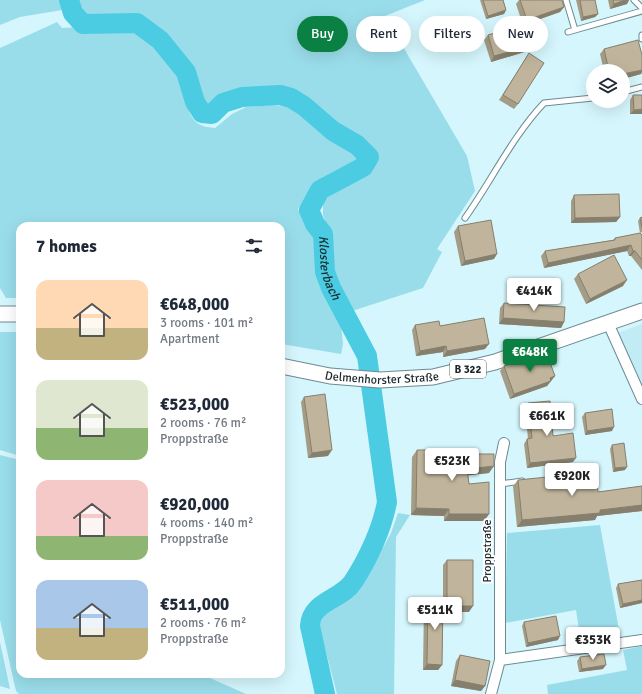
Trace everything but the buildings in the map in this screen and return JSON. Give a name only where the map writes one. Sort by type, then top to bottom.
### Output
[{"type":"main road","name":"Delmenhorster Straße","points":[[285,367],[353,378],[380,380],[417,378],[462,371],[495,362],[642,311]]},
{"type":"main road","points":[[0,314],[16,314]]},
{"type":"street","points":[[608,323],[642,400]]},
{"type":"street","name":"Proppstraße","points":[[491,694],[500,660],[500,462],[504,443]]},
{"type":"street","points":[[500,660],[642,640]]},
{"type":"lane","points":[[566,0],[576,30]]},
{"type":"lane","points":[[568,32],[642,9],[634,0]]},
{"type":"lane","points":[[630,90],[642,87]]},
{"type":"lane","points":[[465,218],[528,121],[544,103],[586,99]]},
{"type":"lane","points":[[554,477],[578,474]]},
{"type":"lane","points":[[500,484],[531,480]]},
{"type":"shaded area","points":[[0,0],[60,0],[62,10],[20,17],[0,25]]},
{"type":"shaded area","points":[[73,0],[425,0],[385,16],[356,16],[356,52],[406,52],[467,156],[475,191],[437,249],[442,252],[423,288],[349,312],[340,297],[333,277],[332,246],[323,215],[323,200],[364,175],[374,163],[371,151],[329,121],[301,97],[256,91],[234,92],[220,101],[215,107],[206,105],[193,74],[165,42],[141,22],[90,22],[78,14]]},
{"type":"shaded area","points":[[57,22],[62,28],[94,26],[118,27],[126,29],[134,32],[151,44],[174,68],[182,84],[190,113],[195,121],[202,126],[215,128],[232,114],[246,107],[272,105],[287,107],[304,116],[322,132],[359,154],[357,160],[323,178],[316,184],[298,209],[315,239],[316,274],[330,305],[341,324],[343,344],[341,354],[285,345],[285,222],[16,222],[16,298],[6,298],[0,288],[0,48]]},
{"type":"shaded area","points":[[642,324],[642,385],[618,333]]},
{"type":"shaded area","points":[[0,332],[16,332],[16,455],[0,450]]},
{"type":"shaded area","points":[[0,455],[16,459],[16,678],[210,678],[246,694],[19,694],[16,691],[0,620]]},
{"type":"shaded area","points":[[398,513],[410,515],[396,537],[394,694],[337,694],[319,625],[325,615],[361,588],[391,533]]},
{"type":"shaded area","points":[[600,525],[620,635],[581,642],[576,610],[505,623],[507,533]]},
{"type":"shaded area","points":[[0,642],[10,689],[0,686]]},
{"type":"shaded area","points":[[642,646],[642,694],[548,694],[547,685],[627,670],[623,650]]},
{"type":"waterway","name":"Klosterbach","points":[[69,0],[73,13],[83,24],[137,23],[160,40],[186,72],[195,102],[202,113],[212,114],[223,103],[242,97],[280,95],[291,98],[304,106],[333,131],[357,145],[369,157],[363,167],[320,190],[309,210],[315,224],[323,234],[325,272],[331,288],[367,356],[387,502],[382,523],[374,544],[353,582],[348,588],[327,601],[315,611],[312,618],[310,626],[325,694]]}]
